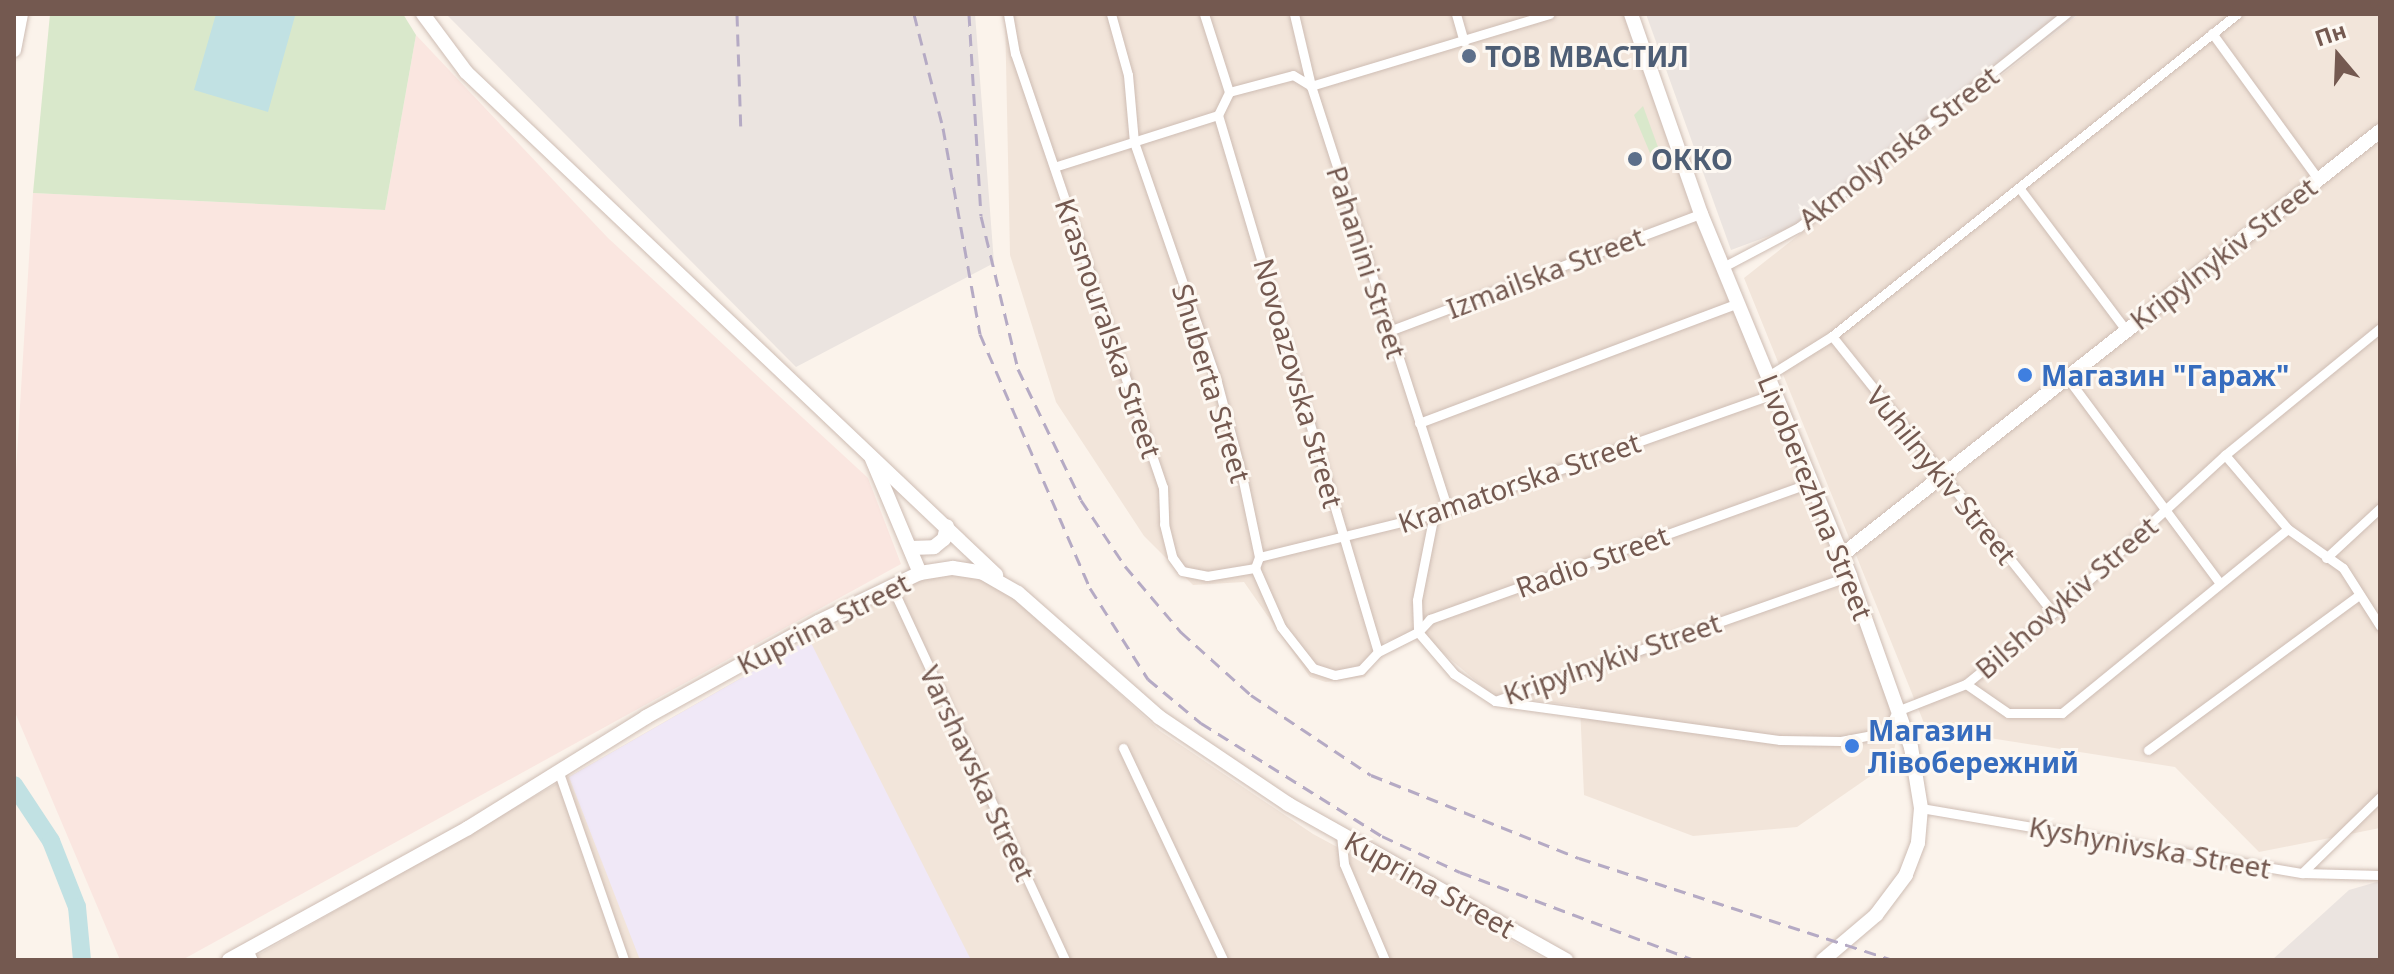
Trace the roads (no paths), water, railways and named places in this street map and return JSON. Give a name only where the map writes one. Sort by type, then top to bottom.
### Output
[{"type":"main road","points":[[14,50],[21,14]]},
{"type":"main road","points":[[423,14],[466,72],[1018,593]]},
{"type":"main road","name":"Livoberezhna Street","points":[[1631,14],[1701,214],[1842,555],[1911,747],[1921,808],[1918,843],[1906,875],[1876,915],[1823,960]]},
{"type":"main road","name":"Kripylnykiv Street","points":[[1842,555],[2380,131]]},
{"type":"main road","points":[[869,451],[920,573]]},
{"type":"main road","points":[[910,548],[934,547],[944,539],[947,526]]},
{"type":"main road","name":"Kuprina Street","points":[[229,960],[251,955],[559,773],[646,717],[891,585],[920,573],[953,568],[983,573],[1018,593],[1159,717],[1341,835],[1565,960]]},
{"type":"street","name":"Krasnouralska Street","points":[[1008,14],[1015,53],[1163,487],[1164,524],[1172,557],[1182,571],[1207,576],[1255,568]]},
{"type":"street","name":"Shuberta Street","points":[[1111,14],[1128,75],[1134,142],[1217,382],[1259,557]]},
{"type":"street","points":[[1054,167],[1218,115],[1229,92],[1204,14]]},
{"type":"street","name":"Pahanini Street","points":[[1294,14],[1311,86],[1448,509]]},
{"type":"street","points":[[1456,14],[1464,42]]},
{"type":"street","points":[[1229,92],[1293,75],[1311,86],[1549,14]]},
{"type":"street","name":"Akmolynska Street","points":[[1723,267],[1799,227],[2066,14]]},
{"type":"street","points":[[1768,376],[1832,336],[2237,14]]},
{"type":"street","points":[[2212,33],[2318,179]]},
{"type":"street","name":"Novoazovska Street","points":[[1218,115],[1378,652]]},
{"type":"street","points":[[2020,189],[2125,329]]},
{"type":"street","name":"Izmailska Street","points":[[1389,331],[1701,214]]},
{"type":"street","points":[[1419,423],[1738,303]]},
{"type":"street","name":"Bilshovykiv Street","points":[[1897,711],[1966,684],[2053,613],[2225,455],[2380,328]]},
{"type":"street","name":"Vuhilnykiv Street","points":[[1832,336],[1941,477],[2053,613]]},
{"type":"street","name":"Bilshovykiv Street","points":[[2066,376],[2219,582]]},
{"type":"street","name":"Kramatorska Street","points":[[1259,557],[1345,539],[1434,514],[1775,393]]},
{"type":"street","points":[[2225,455],[2288,529],[2343,568],[2358,596],[2380,626]]},
{"type":"street","name":"Radio Street","points":[[1378,652],[1418,632],[1430,619],[1812,482]]},
{"type":"street","points":[[2326,558],[2380,508]]},
{"type":"street","points":[[1418,632],[1417,600],[1434,514]]},
{"type":"street","name":"Bilshovykiv Street","points":[[1966,684],[2008,713],[2062,713],[2219,582],[2288,529]]},
{"type":"street","points":[[1259,557],[1255,568],[1281,627],[1313,668],[1335,675],[1361,670],[1378,652]]},
{"type":"street","name":"Kripylnykiv Street","points":[[1418,632],[1454,674],[1495,701],[1850,576]]},
{"type":"street","name":"Varshavska Street","points":[[891,585],[1065,960]]},
{"type":"street","points":[[2148,750],[2358,596]]},
{"type":"street","points":[[1495,701],[1780,740],[1841,741],[1889,727],[1897,711]]},
{"type":"street","points":[[1123,748],[1223,960]]},
{"type":"street","points":[[559,773],[624,960]]},
{"type":"street","points":[[2302,873],[2380,797]]},
{"type":"street","name":"Kyshynivska Street","points":[[1921,808],[2302,873],[2380,875]]},
{"type":"street","points":[[1341,835],[1344,864],[1385,960]]},
{"type":"water","points":[[216,14],[295,16],[268,112],[194,90]]},
{"type":"waterway","points":[[14,785],[51,841],[77,907],[82,960]]},
{"type":"railway","points":[[737,14],[741,133]]},
{"type":"railway","points":[[914,14],[943,128],[980,334],[1090,588],[1148,679],[1201,723],[1382,836],[1460,872],[1694,960]]},
{"type":"railway","points":[[969,14],[981,216],[1018,369],[1081,500],[1125,566],[1181,632],[1251,695],[1371,775],[1579,858],[1892,960]]},
{"type":"place","name":"ТОВ МВАСТИЛ","points":[[1469,56]]},
{"type":"place","name":"ОККО","points":[[1635,159]]},
{"type":"place","name":"Магазин \"Гараж\"","points":[[2025,375]]},
{"type":"place","name":"Магазин Лівобережний","points":[[1852,746]]}]
